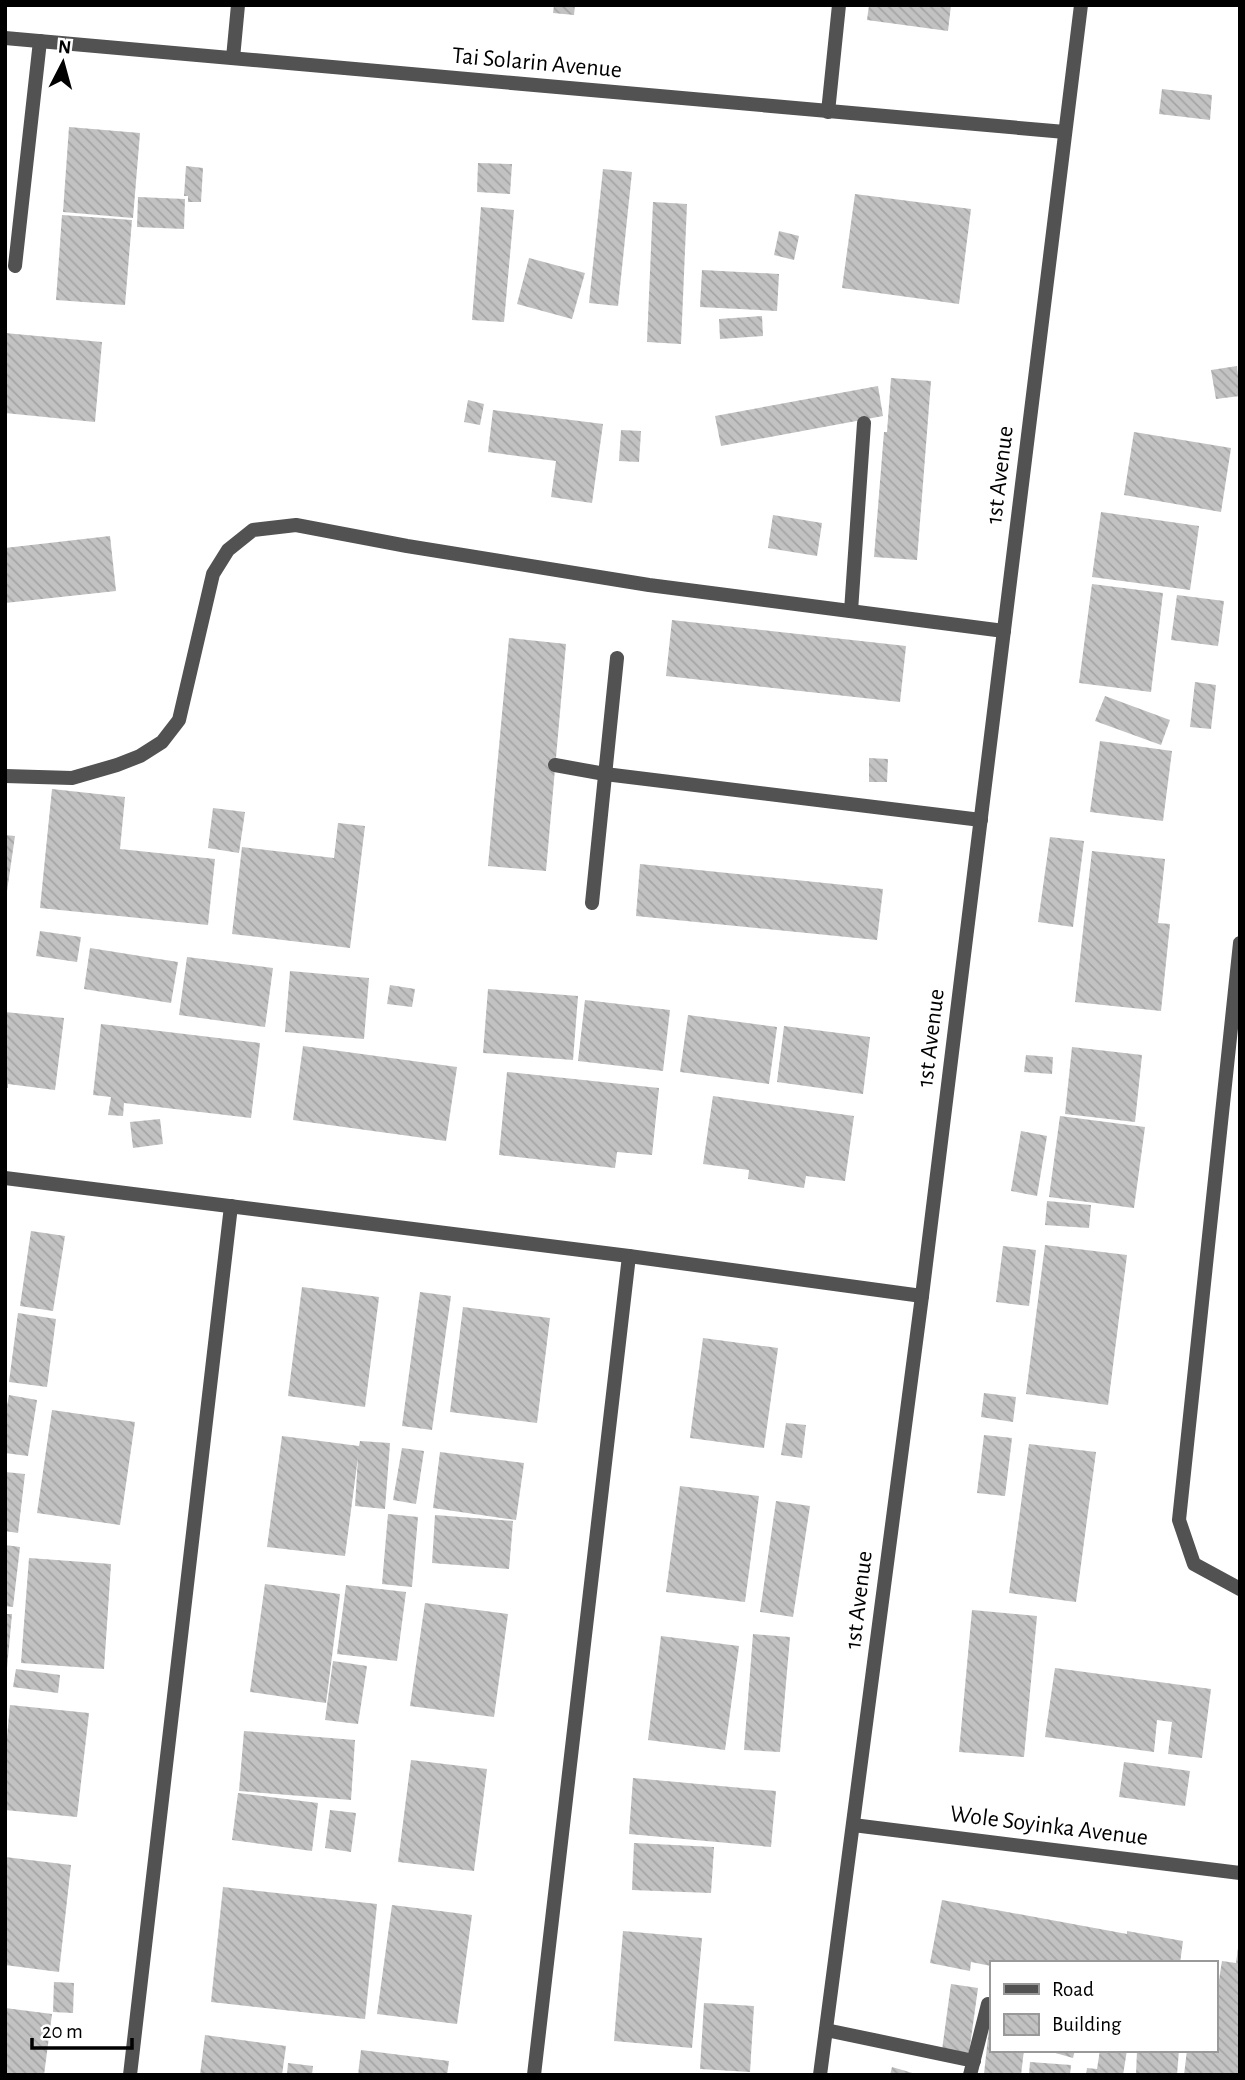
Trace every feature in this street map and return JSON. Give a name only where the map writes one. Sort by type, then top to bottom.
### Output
[{"type":"street","points":[[233,58],[238,5]]},
{"type":"street","points":[[828,111],[839,5]]},
{"type":"street","name":"1st Avenue","points":[[820,2075],[922,1296],[1081,5]]},
{"type":"street","name":"Tai Solarin Avenue","points":[[5,38],[1065,132]]},
{"type":"street","points":[[15,266],[40,41]]},
{"type":"street","points":[[851,611],[864,424]]},
{"type":"street","points":[[5,776],[72,778],[140,756],[162,742],[179,720],[213,574],[228,550],[253,530],[296,525],[407,546],[649,585],[1004,631]]},
{"type":"street","points":[[592,903],[617,658]]},
{"type":"street","points":[[555,765],[605,775],[981,820]]},
{"type":"street","points":[[1240,943],[1178,1520],[1194,1564],[1240,1589]]},
{"type":"street","points":[[5,1178],[629,1256],[922,1296]]},
{"type":"street","points":[[130,2075],[231,1206]]},
{"type":"street","points":[[534,2075],[629,1256]]},
{"type":"street","name":"Wole Soyinka Avenue","points":[[853,1825],[1240,1872]]},
{"type":"street","points":[[826,2030],[972,2068],[988,2004]]},
{"type":"building","points":[[554,5],[575,5],[574,15],[553,13]]},
{"type":"building","points":[[869,5],[951,5],[948,31],[867,20]]},
{"type":"building","points":[[1162,89],[1212,95],[1210,120],[1159,114]]},
{"type":"building","points":[[69,127],[140,133],[133,218],[63,212]]},
{"type":"building","points":[[478,163],[512,164],[510,194],[477,192]]},
{"type":"building","points":[[186,166],[203,168],[201,202],[188,202],[188,196],[184,196]]},
{"type":"building","points":[[603,169],[632,172],[618,306],[589,303]]},
{"type":"building","points":[[855,194],[971,209],[959,304],[842,288]]},
{"type":"building","points":[[138,197],[185,199],[184,229],[137,227]]},
{"type":"building","points":[[653,202],[687,204],[681,344],[647,342]]},
{"type":"building","points":[[481,207],[514,210],[504,322],[472,320]]},
{"type":"building","points":[[62,215],[132,220],[125,305],[56,300]]},
{"type":"building","points":[[779,231],[799,236],[794,260],[774,255]]},
{"type":"building","points":[[529,258],[585,273],[572,319],[517,304]]},
{"type":"building","points":[[702,270],[779,274],[777,311],[700,307]]},
{"type":"building","points":[[762,316],[763,336],[720,339],[719,319]]},
{"type":"building","points":[[5,333],[102,342],[95,422],[5,413]]},
{"type":"building","points":[[1237,366],[1240,396],[1216,399],[1211,370]]},
{"type":"building","points":[[891,378],[931,381],[917,560],[874,557]]},
{"type":"building","points":[[878,386],[883,416],[721,446],[715,416]]},
{"type":"building","points":[[468,400],[484,404],[480,425],[464,422]]},
{"type":"building","points":[[493,410],[603,424],[592,503],[551,497],[556,461],[488,452]]},
{"type":"building","points":[[621,430],[641,431],[639,462],[619,461]]},
{"type":"building","points":[[1134,432],[1231,448],[1221,512],[1124,495]]},
{"type":"building","points":[[1101,512],[1199,526],[1190,590],[1092,577]]},
{"type":"building","points":[[773,515],[822,523],[817,556],[768,548]]},
{"type":"building","points":[[110,536],[116,591],[5,603],[5,548]]},
{"type":"building","points":[[1092,584],[1163,593],[1151,692],[1079,683]]},
{"type":"building","points":[[1177,595],[1224,601],[1218,646],[1171,640]]},
{"type":"building","points":[[672,620],[906,646],[900,702],[666,676]]},
{"type":"building","points":[[509,638],[566,644],[546,871],[488,866]]},
{"type":"building","points":[[1195,682],[1216,685],[1211,729],[1190,727]]},
{"type":"building","points":[[1105,696],[1170,720],[1161,745],[1095,721]]},
{"type":"building","points":[[1100,741],[1172,751],[1163,821],[1090,812]]},
{"type":"building","points":[[869,758],[888,759],[887,782],[869,782]]},
{"type":"building","points":[[52,789],[125,797],[120,849],[215,859],[208,925],[40,908]]},
{"type":"building","points":[[213,808],[245,812],[239,853],[208,848]]},
{"type":"building","points":[[338,823],[365,826],[350,948],[232,934],[242,847],[334,858]]},
{"type":"building","points":[[5,835],[15,836],[7,891],[5,891]]},
{"type":"building","points":[[1050,837],[1084,841],[1073,927],[1038,922]]},
{"type":"building","points":[[1092,851],[1165,859],[1158,923],[1170,924],[1161,1011],[1075,1002]]},
{"type":"building","points":[[640,864],[883,889],[877,940],[636,916]]},
{"type":"building","points":[[40,931],[81,937],[77,962],[36,956]]},
{"type":"building","points":[[90,948],[178,962],[171,1003],[84,989]]},
{"type":"building","points":[[187,957],[273,968],[265,1027],[179,1015]]},
{"type":"building","points":[[290,971],[369,978],[364,1039],[285,1032]]},
{"type":"building","points":[[390,985],[415,989],[412,1007],[387,1004]]},
{"type":"building","points":[[488,989],[578,996],[573,1060],[483,1053]]},
{"type":"building","points":[[585,1000],[670,1010],[663,1071],[578,1061]]},
{"type":"building","points":[[5,1012],[64,1018],[55,1090],[8,1084],[8,1088],[5,1087]]},
{"type":"building","points":[[688,1015],[777,1027],[769,1084],[680,1072]]},
{"type":"building","points":[[101,1024],[260,1043],[251,1118],[124,1103],[123,1116],[108,1115],[111,1097],[93,1095]]},
{"type":"building","points":[[784,1026],[870,1037],[863,1094],[777,1082]]},
{"type":"building","points":[[303,1046],[457,1067],[446,1141],[293,1120]]},
{"type":"building","points":[[1072,1047],[1142,1055],[1135,1122],[1065,1114]]},
{"type":"building","points":[[1026,1055],[1053,1057],[1052,1074],[1024,1072]]},
{"type":"building","points":[[507,1072],[659,1088],[652,1155],[617,1152],[615,1168],[499,1155]]},
{"type":"building","points":[[713,1096],[854,1116],[845,1181],[806,1176],[804,1188],[748,1179],[749,1170],[703,1164]]},
{"type":"building","points":[[1060,1116],[1145,1127],[1134,1208],[1049,1197]]},
{"type":"building","points":[[160,1119],[163,1144],[133,1148],[130,1122]]},
{"type":"building","points":[[1021,1131],[1047,1136],[1037,1196],[1011,1191]]},
{"type":"building","points":[[1047,1201],[1091,1205],[1089,1228],[1045,1225]]},
{"type":"building","points":[[31,1231],[65,1236],[53,1311],[20,1306]]},
{"type":"building","points":[[1045,1245],[1127,1255],[1108,1405],[1026,1394]]},
{"type":"building","points":[[1003,1246],[1036,1250],[1029,1306],[996,1302]]},
{"type":"building","points":[[302,1287],[379,1297],[365,1407],[288,1396]]},
{"type":"building","points":[[420,1292],[451,1296],[432,1430],[402,1426]]},
{"type":"building","points":[[463,1307],[550,1318],[537,1423],[450,1412]]},
{"type":"building","points":[[18,1313],[56,1319],[47,1387],[9,1382]]},
{"type":"building","points":[[703,1338],[778,1348],[764,1448],[690,1438]]},
{"type":"building","points":[[984,1393],[1016,1397],[1013,1422],[981,1417]]},
{"type":"building","points":[[9,1395],[37,1400],[28,1456],[5,1453],[5,1417]]},
{"type":"building","points":[[52,1410],[135,1422],[120,1525],[37,1513]]},
{"type":"building","points":[[786,1423],[806,1425],[802,1458],[781,1455]]},
{"type":"building","points":[[984,1435],[1012,1438],[1005,1496],[977,1493]]},
{"type":"building","points":[[282,1436],[359,1446],[360,1441],[390,1443],[385,1509],[355,1506],[358,1457],[345,1556],[267,1547]]},
{"type":"building","points":[[1029,1444],[1096,1452],[1076,1602],[1009,1593]]},
{"type":"building","points":[[402,1448],[424,1451],[416,1504],[393,1500]]},
{"type":"building","points":[[440,1452],[524,1463],[516,1520],[433,1508]]},
{"type":"building","points":[[5,1472],[25,1474],[18,1533],[5,1531]]},
{"type":"building","points":[[680,1486],[759,1496],[745,1602],[666,1592]]},
{"type":"building","points":[[776,1501],[810,1506],[793,1617],[760,1612]]},
{"type":"building","points":[[388,1514],[418,1517],[412,1587],[382,1584]]},
{"type":"building","points":[[435,1515],[513,1521],[509,1569],[432,1563]]},
{"type":"building","points":[[5,1545],[20,1547],[13,1607],[5,1606]]},
{"type":"building","points":[[29,1558],[111,1564],[104,1669],[21,1663]]},
{"type":"building","points":[[265,1584],[340,1594],[326,1703],[250,1692]]},
{"type":"building","points":[[346,1585],[406,1592],[397,1661],[337,1654]]},
{"type":"building","points":[[425,1603],[508,1614],[494,1717],[410,1706]]},
{"type":"building","points":[[972,1610],[1037,1616],[1024,1757],[959,1752]]},
{"type":"building","points":[[5,1614],[12,1614],[7,1668],[5,1668]]},
{"type":"building","points":[[753,1634],[790,1637],[780,1752],[744,1750]]},
{"type":"building","points":[[661,1636],[739,1646],[725,1750],[648,1740]]},
{"type":"building","points":[[333,1661],[367,1666],[358,1724],[325,1720]]},
{"type":"building","points":[[1055,1668],[1211,1689],[1202,1758],[1168,1754],[1172,1722],[1157,1720],[1154,1752],[1045,1737]]},
{"type":"building","points":[[16,1669],[60,1675],[58,1693],[13,1687]]},
{"type":"building","points":[[10,1705],[89,1713],[77,1817],[5,1810],[5,1758]]},
{"type":"building","points":[[244,1731],[355,1740],[351,1800],[239,1791]]},
{"type":"building","points":[[411,1760],[487,1769],[474,1871],[398,1862]]},
{"type":"building","points":[[1124,1762],[1190,1771],[1185,1806],[1119,1797]]},
{"type":"building","points":[[633,1778],[776,1791],[771,1847],[629,1834]]},
{"type":"building","points":[[238,1793],[318,1803],[312,1851],[232,1840]]},
{"type":"building","points":[[330,1810],[356,1813],[351,1852],[325,1848]]},
{"type":"building","points":[[634,1843],[714,1847],[711,1893],[632,1890]]},
{"type":"building","points":[[5,1857],[71,1865],[59,1972],[5,1965]]},
{"type":"building","points":[[223,1887],[377,1904],[365,2019],[211,2002]]},
{"type":"building","points":[[942,1900],[1127,1934],[1127,1931],[1183,1941],[1180,1961],[990,1961],[990,1966],[971,1962],[970,1971],[930,1963]]},
{"type":"building","points":[[392,1905],[472,1915],[457,2024],[377,2014]]},
{"type":"building","points":[[623,1931],[702,1938],[692,2048],[614,2041]]},
{"type":"building","points":[[1240,1948],[1240,2075],[1184,2075],[1187,2052],[1217,2052],[1217,1992],[1222,1961],[1236,1963]]},
{"type":"building","points":[[54,1982],[74,1983],[73,2013],[53,2012]]},
{"type":"building","points":[[951,1984],[978,1988],[969,2053],[942,2050]]},
{"type":"building","points":[[704,2003],[754,2006],[750,2072],[700,2069]]},
{"type":"building","points":[[5,2008],[52,2014],[44,2075],[5,2075]]},
{"type":"building","points":[[990,2028],[990,2052],[1024,2052],[1021,2075],[984,2074]]},
{"type":"building","points":[[205,2035],[286,2046],[282,2075],[200,2075]]},
{"type":"building","points":[[361,2050],[449,2061],[447,2075],[358,2075]]},
{"type":"building","points":[[1052,2052],[1074,2052],[1073,2058]]},
{"type":"building","points":[[1100,2052],[1127,2052],[1123,2075],[1086,2075],[1087,2068],[1097,2069]]},
{"type":"building","points":[[1137,2052],[1179,2052],[1177,2075],[1136,2075]]},
{"type":"building","points":[[1030,2062],[1071,2065],[1070,2075],[1029,2075]]},
{"type":"building","points":[[288,2063],[313,2066],[312,2075],[287,2075]]},
{"type":"building","points":[[892,2067],[916,2074],[916,2075],[890,2075]]}]
